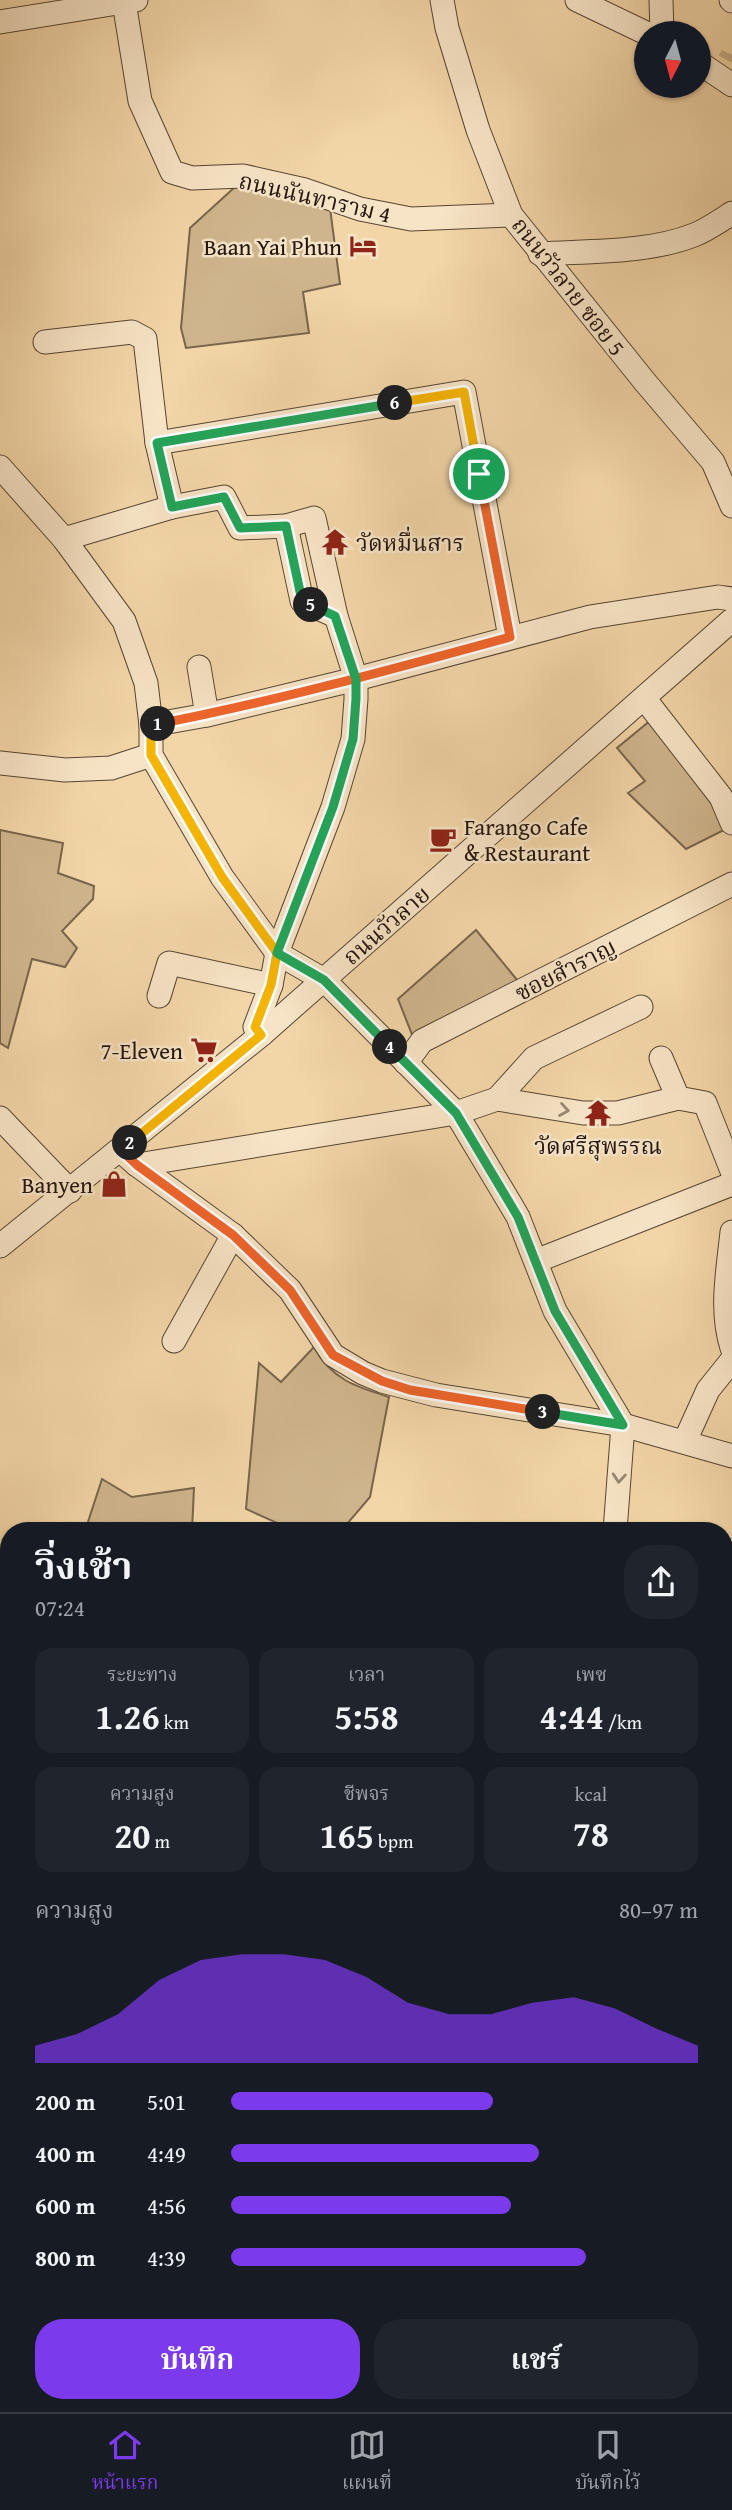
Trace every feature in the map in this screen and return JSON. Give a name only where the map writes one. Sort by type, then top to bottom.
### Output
[{"type":"street","name":"ถนนวัวลาย ซอย 5","points":[[442,0],[447,28],[478,130],[511,215],[540,254],[713,461],[732,506]]},
{"type":"street","points":[[577,0],[634,27]]},
{"type":"street","points":[[661,0],[662,21]]},
{"type":"street","name":"ถนนนันทาราม 4","points":[[130,1],[140,101],[172,172],[192,178],[243,176],[304,190],[360,209],[411,219],[511,215]]},
{"type":"street","points":[[0,22],[130,1]]},
{"type":"street","points":[[540,254],[674,242],[695,235],[732,213]]},
{"type":"street","points":[[44,342],[132,332],[145,339],[157,443],[172,507]]},
{"type":"street","points":[[157,443],[464,392],[510,637]]},
{"type":"street","points":[[0,467],[64,539],[124,621],[146,683],[151,755],[222,877],[277,953],[324,980],[456,1113],[518,1217],[555,1311],[623,1425],[616,1522]]},
{"type":"street","points":[[64,539],[172,507],[224,497],[240,528],[286,526],[314,518],[335,616],[356,679],[353,739],[333,807],[277,953],[271,985],[255,1027],[261,1035]]},
{"type":"street","points":[[151,725],[207,715],[356,679],[590,617],[718,597],[732,599]]},
{"type":"street","name":"ถนนวัวลาย","points":[[0,1246],[70,1191],[129,1158],[261,1035],[732,620]]},
{"type":"street","points":[[199,667],[207,715]]},
{"type":"street","points":[[643,698],[721,797],[732,823]]},
{"type":"street","points":[[1,768],[111,768],[151,755]]},
{"type":"street","name":"ซอยสำราญ","points":[[406,1063],[422,1041],[732,884]]},
{"type":"street","points":[[159,996],[165,962],[271,985]]},
{"type":"street","points":[[497,1099],[534,1058],[640,1007]]},
{"type":"street","points":[[661,1058],[678,1098]]},
{"type":"street","points":[[129,1158],[456,1113],[497,1099],[583,1113],[618,1113],[678,1098],[705,1103],[732,1171]]},
{"type":"street","points":[[0,1118],[70,1191]]},
{"type":"street","points":[[129,1158],[233,1235],[290,1290],[333,1355],[363,1373],[423,1392],[623,1425],[732,1456]]},
{"type":"street","points":[[536,1261],[732,1184]]},
{"type":"street","points":[[732,1232],[725,1308],[727,1333],[732,1348]]},
{"type":"street","points":[[174,1341],[233,1235]]},
{"type":"street","points":[[685,1441],[708,1390],[732,1360]]},
{"type":"shaded area","points":[[236,186],[292,193],[330,208],[340,284],[303,292],[309,333],[186,348],[181,328],[190,228]]},
{"type":"shaded area","points":[[651,720],[710,796],[724,830],[686,849],[628,793],[645,781],[617,748]]},
{"type":"shaded area","points":[[0,830],[63,843],[58,873],[94,886],[93,899],[62,931],[77,948],[65,967],[32,959],[8,1048],[0,1043]]},
{"type":"shaded area","points":[[476,930],[518,981],[413,1037],[398,999]]},
{"type":"shaded area","points":[[314,1347],[336,1374],[389,1397],[370,1497],[349,1522],[275,1522],[246,1509],[259,1363],[281,1382]]},
{"type":"shaded area","points":[[102,1479],[132,1497],[194,1488],[192,1522],[88,1522]]},
{"type":"tunnel","points":[[729,61],[732,55]]},
{"type":"place","name":"Baan Yai Phun","points":[[363,246]]},
{"type":"place","name":"วัดหมื่นสาร","points":[[335,542]]},
{"type":"place","name":"Farango Cafe & Restaurant","points":[[443,839]]},
{"type":"place","name":"7-Eleven","points":[[204,1050]]},
{"type":"place","name":"วัดศรีสุพรรณ","points":[[598,1113]]},
{"type":"place","name":"Banyen","points":[[114,1184]]},
{"type":"route","points":[[479,474],[464,392],[157,443],[172,507],[224,497],[240,528],[286,526],[302,601],[335,616],[356,679],[353,739],[333,807],[277,953],[324,980],[456,1113],[518,1217],[555,1311],[623,1425],[410,1390],[363,1373],[333,1355],[290,1290],[233,1235],[137,1165],[121,1150],[261,1035],[255,1027],[271,985],[277,953],[222,877],[151,755],[151,725],[207,715],[356,679],[510,637],[479,474]]}]
